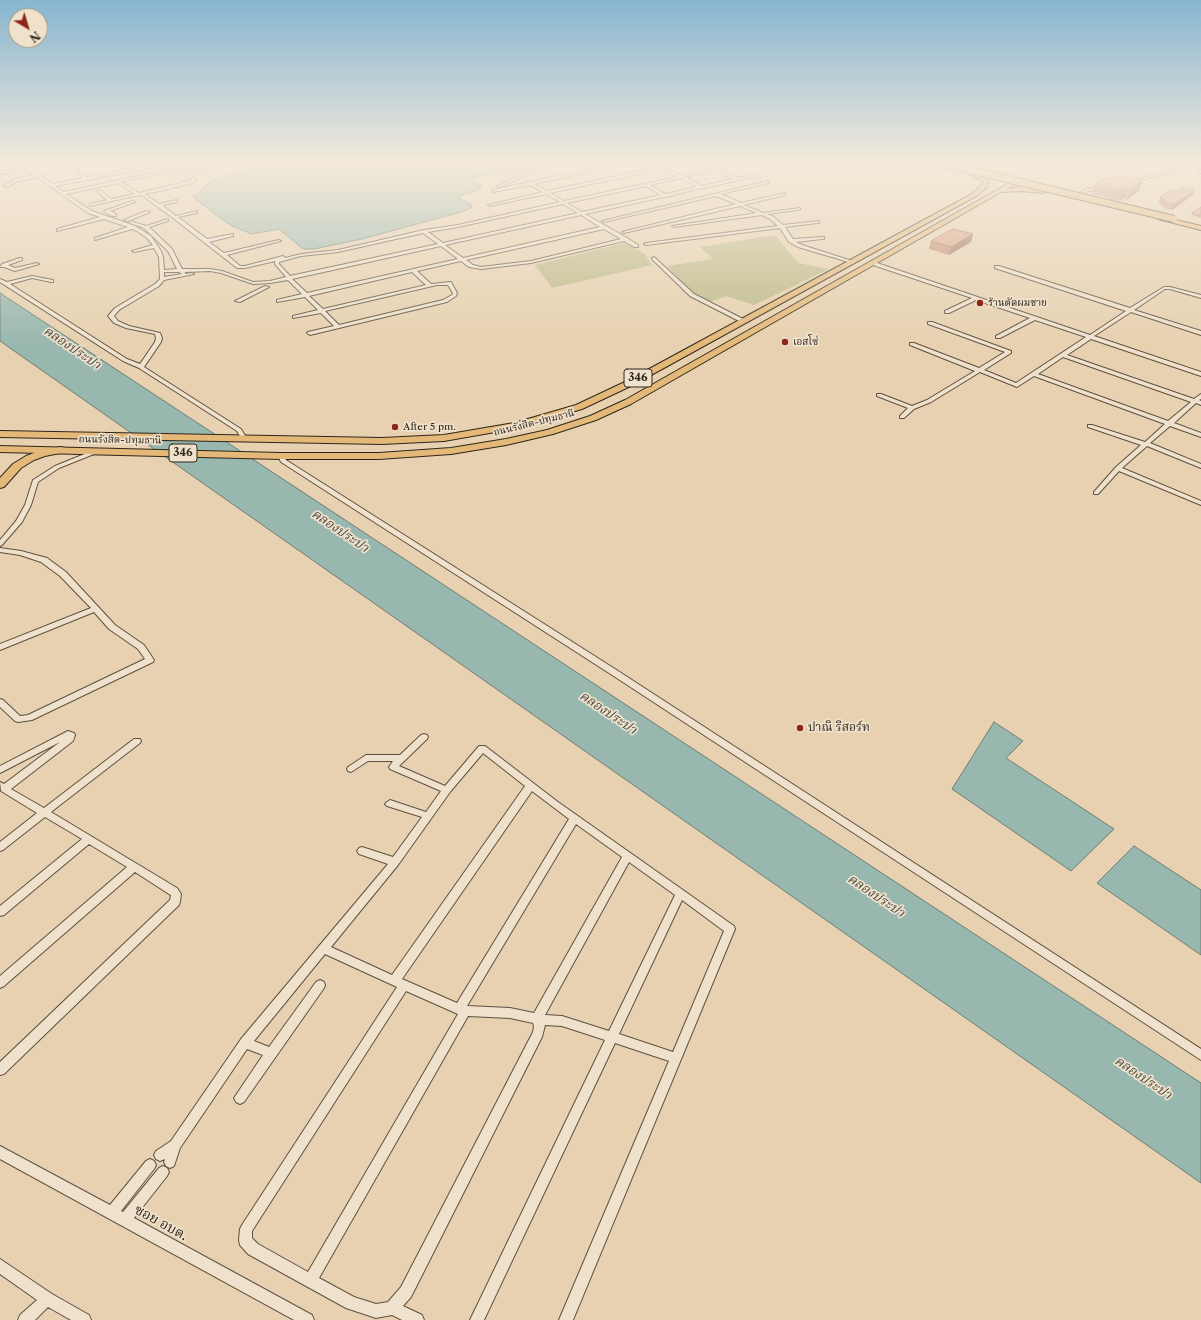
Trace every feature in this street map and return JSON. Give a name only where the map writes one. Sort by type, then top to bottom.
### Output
[{"type":"highway","points":[[0,485],[17,466],[30,458],[43,453],[61,450]]},
{"type":"main road","name":"ถนนรังสิต-ปทุมธานี","points":[[0,434],[129,435],[239,439],[413,440],[470,434],[515,426],[565,412],[596,399],[922,224]]},
{"type":"main road","name":"ถนนรังสิต-ปทุมธานี","points":[[0,449],[281,456],[379,456],[451,451],[528,438],[593,418],[628,402],[940,224]]},
{"type":"main road","points":[[1191,224],[1201,226]]},
{"type":"main road","points":[[818,280],[833,285]]},
{"type":"street","points":[[59,230],[82,224]]},
{"type":"street","points":[[123,224],[149,237],[156,246],[161,257],[162,279],[157,285],[117,309],[111,316],[116,322],[128,327],[157,333],[159,338],[158,342],[141,367]]},
{"type":"street","points":[[136,224],[146,227],[170,250],[184,275]]},
{"type":"street","points":[[146,227],[156,224]]},
{"type":"street","points":[[184,224],[237,266],[245,267],[297,252]]},
{"type":"street","points":[[338,326],[291,280],[277,264],[277,261],[306,254],[338,251],[424,231],[469,224]]},
{"type":"street","points":[[238,301],[267,287],[291,280],[536,224],[541,228]]},
{"type":"street","points":[[162,271],[210,270],[222,272],[253,283],[291,280],[448,249],[560,224]]},
{"type":"street","points":[[600,224],[636,246]]},
{"type":"street","points":[[624,232],[665,224]]},
{"type":"street","points":[[648,228],[691,224]]},
{"type":"street","points":[[777,224],[790,241],[803,252],[848,264]]},
{"type":"street","points":[[646,244],[802,224]]},
{"type":"street","points":[[96,239],[132,227]]},
{"type":"street","points":[[279,301],[606,227]]},
{"type":"street","points":[[424,231],[463,260],[477,268],[531,262],[625,239]]},
{"type":"street","points":[[206,240],[231,235]]},
{"type":"street","points":[[790,241],[822,238]]},
{"type":"street","points":[[223,255],[279,241]]},
{"type":"street","points":[[134,251],[156,246]]},
{"type":"street","points":[[654,258],[692,295],[742,321]]},
{"type":"street","points":[[2,266],[20,259]]},
{"type":"street","points":[[872,263],[1201,374]]},
{"type":"street","points":[[2,266],[15,270],[37,264]]},
{"type":"street","points":[[997,267],[1201,333]]},
{"type":"street","points":[[414,271],[430,286]]},
{"type":"street","points":[[162,279],[209,273],[220,275],[246,285],[267,287]]},
{"type":"street","points":[[2,282],[32,277],[51,281]]},
{"type":"street","points":[[2,282],[125,360],[141,367],[239,430],[239,439]]},
{"type":"street","points":[[295,317],[430,286],[449,283],[452,286],[454,296],[436,304],[310,333]]},
{"type":"street","points":[[912,344],[1017,385],[1090,336],[1167,288],[1201,298]]},
{"type":"street","points":[[947,312],[976,298]]},
{"type":"street","points":[[998,337],[1034,318]]},
{"type":"street","points":[[902,417],[912,408],[928,401],[1009,352],[930,323]]},
{"type":"street","points":[[1063,355],[1198,402]]},
{"type":"street","points":[[1034,374],[1201,435]]},
{"type":"street","points":[[879,395],[912,408]]},
{"type":"street","points":[[1096,492],[1118,468],[1170,423],[1198,402],[1201,396]]},
{"type":"street","points":[[1090,426],[1146,444],[1201,466]]},
{"type":"street","points":[[0,544],[19,522],[28,505],[35,481],[57,467],[98,451]]},
{"type":"street","points":[[281,456],[290,466],[612,671],[1201,1055]]},
{"type":"street","points":[[1118,468],[1201,503]]},
{"type":"street","points":[[0,550],[21,553],[44,560],[63,574],[112,627],[141,647],[150,660],[29,718],[18,719],[0,702]]},
{"type":"street","points":[[0,646],[96,609]]},
{"type":"street","points":[[0,770],[68,734],[72,735],[70,739],[2,787],[89,839],[176,894],[175,902],[0,1070]]},
{"type":"street","points":[[424,737],[393,767],[447,790]]},
{"type":"street","points":[[0,847],[137,741]]},
{"type":"street","points":[[125,1220],[167,1167],[175,1145],[245,1043],[395,862],[447,790],[482,748],[530,786],[730,929],[566,1320]]},
{"type":"street","points":[[351,769],[366,758],[402,758]]},
{"type":"street","points":[[417,1320],[392,1308],[376,1311],[351,1303],[253,1249],[245,1240],[246,1229],[399,983],[530,786]]},
{"type":"street","points":[[390,804],[429,816]]},
{"type":"street","points":[[311,1280],[462,1010],[575,818]]},
{"type":"street","points":[[0,912],[89,839]]},
{"type":"street","points":[[362,851],[395,862]]},
{"type":"street","points":[[537,1019],[627,856]]},
{"type":"street","points":[[0,983],[134,867]]},
{"type":"street","points":[[477,1320],[680,894]]},
{"type":"street","points":[[323,948],[462,1010],[510,1013],[537,1019],[562,1021],[676,1058]]},
{"type":"street","points":[[240,1098],[320,985]]},
{"type":"street","points":[[392,1308],[406,1292],[538,1033],[540,1026],[537,1019]]},
{"type":"street","points":[[245,1043],[272,1053]]},
{"type":"street","points":[[160,1155],[175,1145]]},
{"type":"street","name":"ซอย อบต.","points":[[0,1152],[308,1320]]},
{"type":"street","points":[[112,1213],[150,1166]]},
{"type":"street","points":[[0,1266],[47,1299],[81,1319]]},
{"type":"street","points":[[25,1320],[47,1299]]},
{"type":"shaded area","points":[[775,235],[798,263],[829,269],[754,305],[726,296],[710,302],[691,291],[667,266],[713,259],[700,247]]},
{"type":"shaded area","points":[[624,243],[645,254],[652,265],[552,288],[535,265]]},
{"type":"water","points":[[228,224],[418,224],[362,239],[314,249],[303,249],[279,229],[252,234]]},
{"type":"water","name":"คลองประปา","points":[[0,293],[1201,1083],[1201,1183],[0,341]]},
{"type":"water","points":[[994,722],[1023,741],[1006,758],[1114,829],[1071,871],[952,789]]},
{"type":"water","points":[[1134,846],[1201,890],[1201,955],[1097,883]]},
{"type":"building","points":[[953,229],[973,234],[951,247],[931,241]]},
{"type":"place","name":"ร้านตัดผมชาย","points":[[980,303]]},
{"type":"place","name":"เอสโซ่","points":[[785,342]]},
{"type":"place","name":"After 5 pm.","points":[[395,427]]},
{"type":"place","name":"ปาณิ รีสอร์ท","points":[[800,728]]}]
